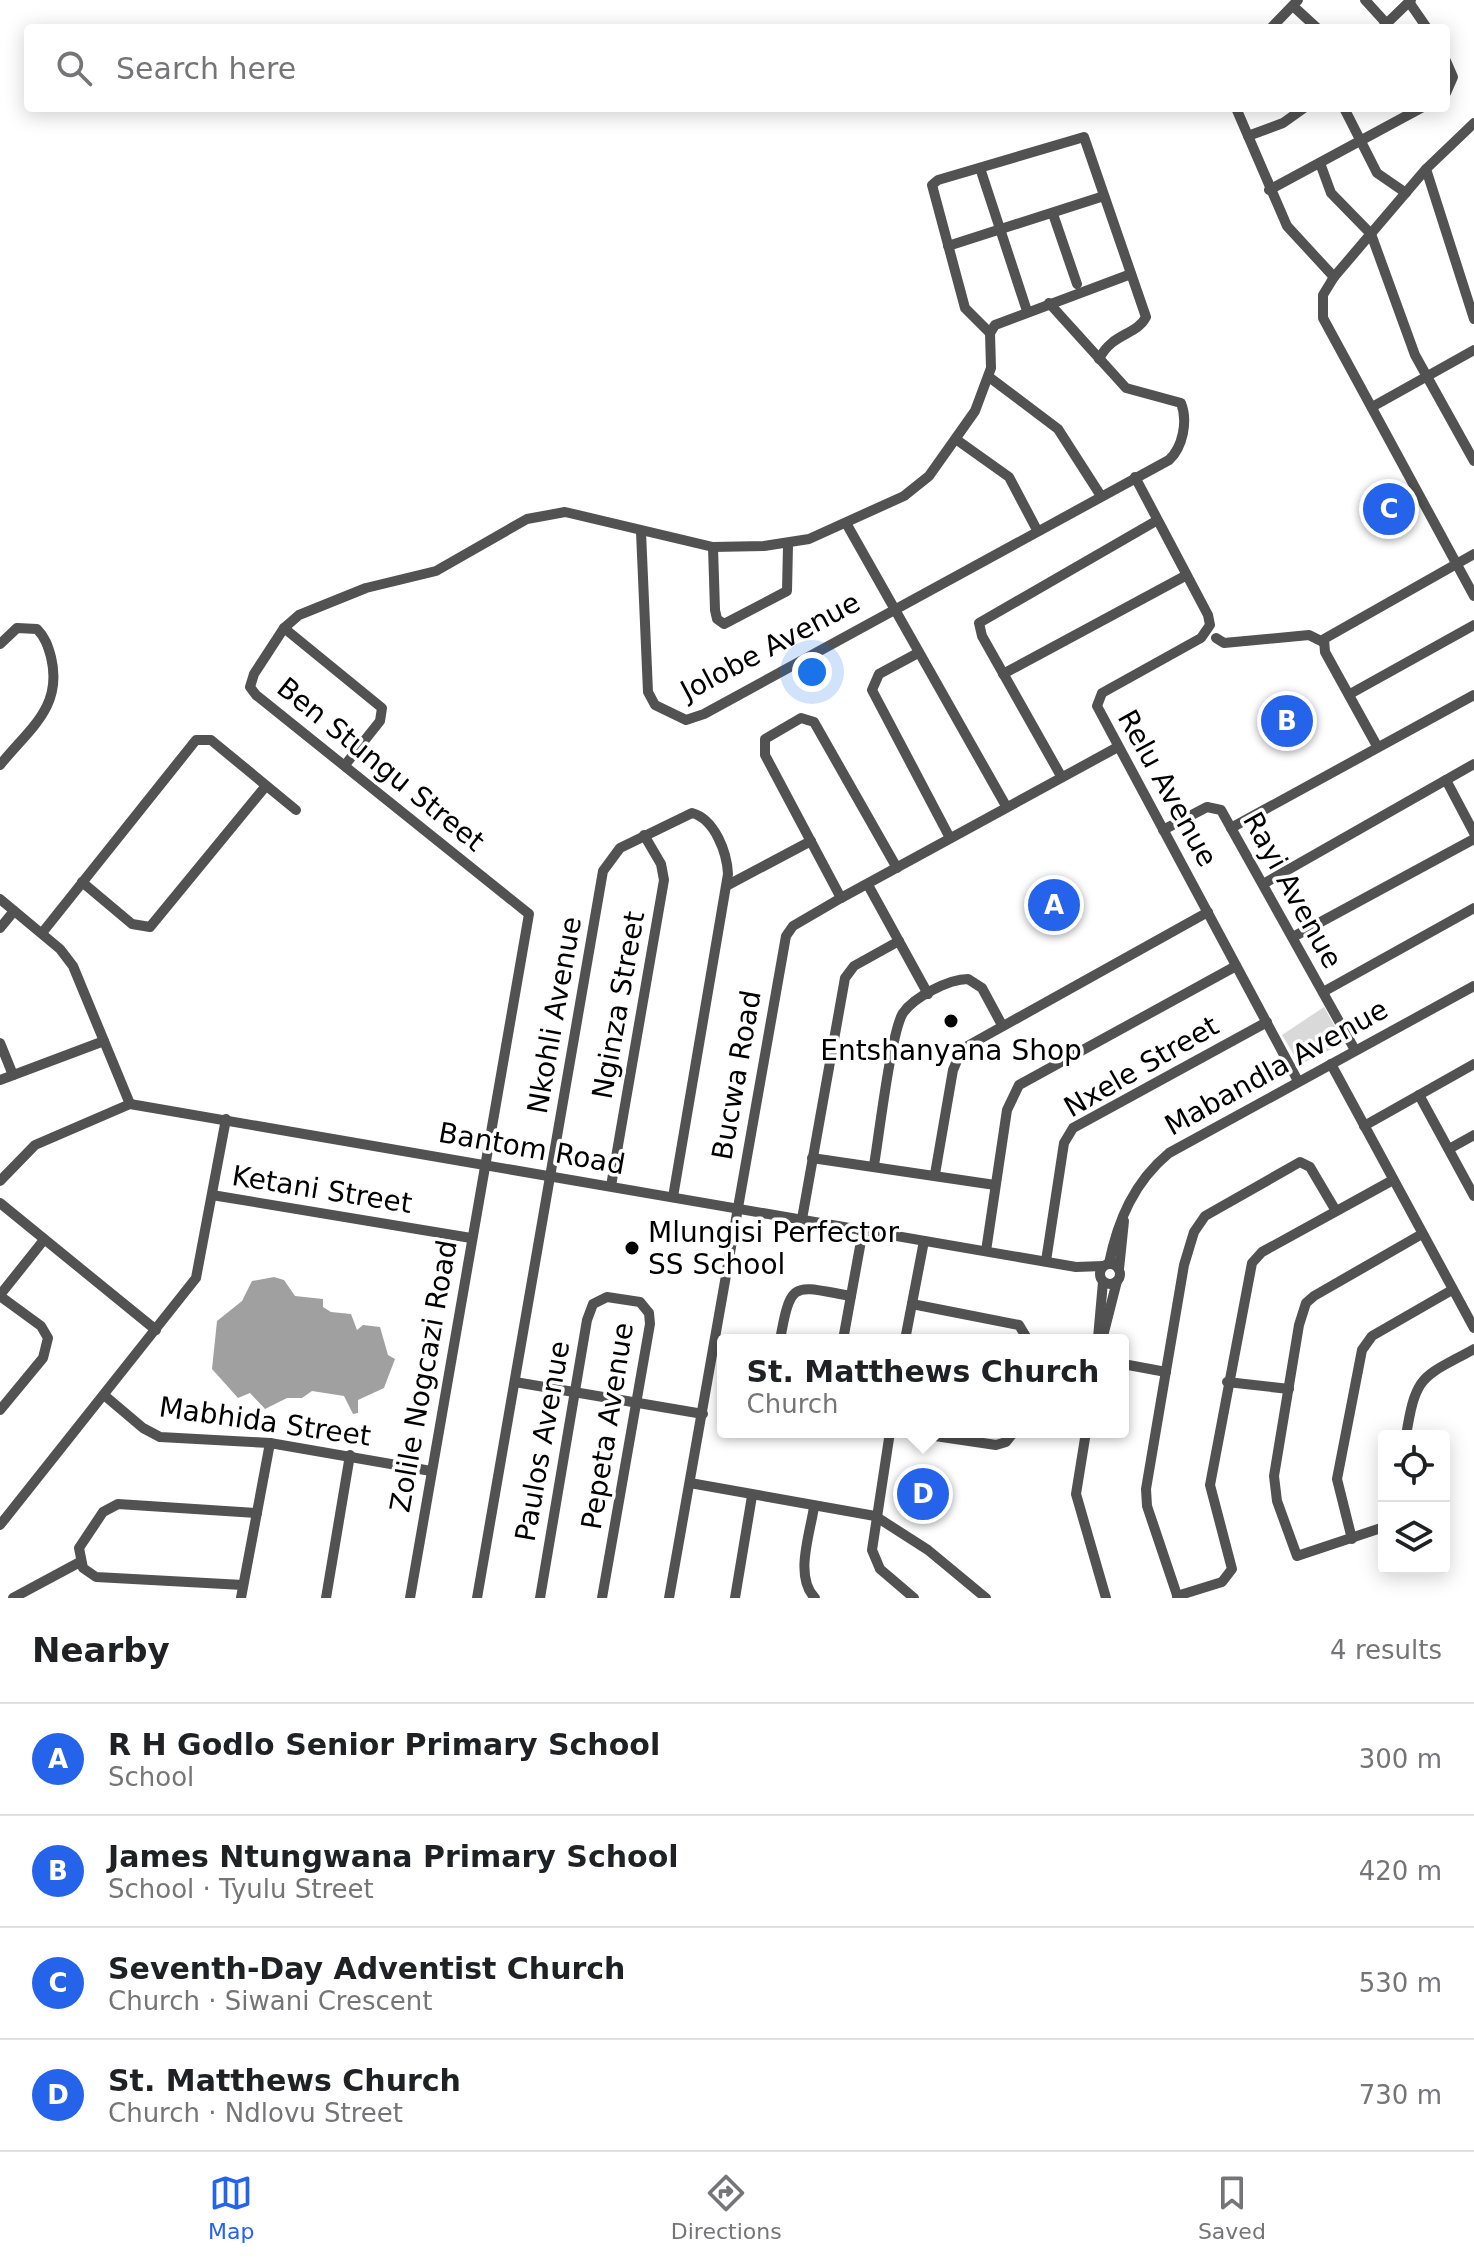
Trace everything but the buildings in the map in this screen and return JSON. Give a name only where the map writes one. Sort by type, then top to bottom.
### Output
[{"type":"street","points":[[1365,0],[1383,24]]},
{"type":"street","points":[[1386,24],[1410,1],[1424,24]]},
{"type":"street","points":[[1275,24],[1296,3],[1314,24]]},
{"type":"street","points":[[1238,112],[1287,226],[1334,277]]},
{"type":"street","points":[[1248,136],[1283,123],[1298,112]]},
{"type":"street","points":[[1346,112],[1377,173],[1406,193]]},
{"type":"street","points":[[1269,190],[1414,112]]},
{"type":"street","points":[[1474,123],[1426,169],[1334,277],[1323,295],[1323,318],[1474,596]]},
{"type":"street","points":[[1099,359],[1112,340],[1138,328],[1144,321],[1145,312],[1084,137],[935,181],[932,185],[965,308],[990,333],[999,322],[1131,274]]},
{"type":"street","points":[[1320,163],[1331,193],[1371,234],[1405,334],[1425,376],[1474,461]]},
{"type":"street","points":[[980,168],[1027,311]]},
{"type":"street","points":[[1426,169],[1473,312]]},
{"type":"street","points":[[948,246],[1104,196]]},
{"type":"street","points":[[1053,214],[1077,284]]},
{"type":"street","points":[[893,608],[1169,460],[1178,450],[1183,406],[1177,400],[1131,391],[1049,303]]},
{"type":"street","name":"Ben Stungu Street","points":[[484,1163],[529,914],[250,687],[254,674],[284,628],[299,615],[333,599],[436,571],[527,519],[565,512],[713,547],[788,545],[846,523],[915,490],[957,440],[975,411],[989,377],[993,356],[990,333]]},
{"type":"street","points":[[1372,407],[1474,350]]},
{"type":"street","points":[[989,377],[1058,429],[1101,496]]},
{"type":"street","points":[[957,440],[1009,477],[1037,530]]},
{"type":"street","name":"Relu Avenue","points":[[1135,477],[1208,615],[1209,630],[1201,638],[1099,696],[1097,706],[1116,748],[1298,1081]]},
{"type":"street","points":[[1061,776],[978,626],[983,618],[1156,521]]},
{"type":"street","points":[[846,523],[1006,806]]},
{"type":"street","name":"Jolobe Avenue","points":[[641,532],[648,692],[655,705],[686,720],[704,714],[893,608]]},
{"type":"street","points":[[713,547],[715,610],[717,619],[724,624],[787,591],[788,545]]},
{"type":"street","points":[[1323,642],[1341,627],[1474,554]]},
{"type":"street","points":[[1003,674],[1185,576]]},
{"type":"street","points":[[1350,694],[1474,625]]},
{"type":"street","points":[[0,644],[17,628],[37,629],[47,644],[55,684],[50,703],[0,765]]},
{"type":"street","points":[[284,628],[382,708],[380,721],[345,765]]},
{"type":"street","points":[[1216,638],[1224,643],[1309,635],[1323,642],[1377,746]]},
{"type":"street","points":[[918,653],[879,674],[872,690],[950,838]]},
{"type":"street","points":[[1231,828],[1474,695]]},
{"type":"street","points":[[841,898],[764,749],[768,734],[801,718],[814,722],[897,868]]},
{"type":"street","points":[[42,933],[196,740],[211,740],[296,810]]},
{"type":"street","name":"Bucwa Road","points":[[721,1334],[737,1209],[786,936],[793,926],[841,898],[1116,748]]},
{"type":"street","points":[[1263,884],[1474,764]]},
{"type":"street","points":[[1446,780],[1474,833]]},
{"type":"street","points":[[82,882],[132,924],[150,927],[265,787]]},
{"type":"street","name":"Rayi Avenue","points":[[1163,830],[1212,806],[1221,810],[1355,1050]]},
{"type":"street","name":"Nkohli Avenue","points":[[477,1598],[603,871],[612,854],[644,835],[684,814],[702,816],[724,851],[728,885]]},
{"type":"street","name":"Nginza Street","points":[[611,1186],[664,880],[661,864],[644,835]]},
{"type":"street","points":[[1293,937],[1474,839]]},
{"type":"street","points":[[673,1197],[728,885],[811,841]]},
{"type":"street","points":[[868,885],[928,994]]},
{"type":"street","points":[[0,899],[42,933],[73,966],[130,1104],[35,1145],[0,1181]]},
{"type":"street","points":[[1323,992],[1474,908]]},
{"type":"street","points":[[0,928],[14,911]]},
{"type":"street","points":[[935,1174],[958,1053],[1002,1025],[1208,912]]},
{"type":"street","points":[[802,1219],[845,978],[854,966],[899,941]]},
{"type":"street","points":[[986,1251],[1007,1110],[1019,1085],[1236,966]]},
{"type":"street","points":[[874,1165],[899,1023],[906,1009],[956,980],[974,980],[1002,1025]]},
{"type":"street","name":"Mabandla Avenue","points":[[1101,1334],[1124,1215],[1146,1174],[1169,1153],[1474,986]]},
{"type":"street","name":"Nxele Street","points":[[1046,1261],[1064,1143],[1073,1128],[1267,1022]]},
{"type":"street","points":[[0,1080],[104,1041]]},
{"type":"street","points":[[0,1043],[13,1075]]},
{"type":"street","points":[[1331,1064],[1474,1328]]},
{"type":"street","points":[[1364,1126],[1474,1064]]},
{"type":"street","points":[[1419,1095],[1474,1196]]},
{"type":"street","name":"Bantom Road","points":[[130,1104],[1076,1267],[1112,1270]]},
{"type":"street","points":[[0,1525],[196,1278],[226,1119]]},
{"type":"street","points":[[1449,1149],[1474,1135]]},
{"type":"street","points":[[812,1158],[995,1185]]},
{"type":"street","points":[[1336,1211],[1310,1167],[1303,1162],[1205,1216],[1189,1245],[1146,1497],[1178,1597],[1222,1582],[1232,1569],[1210,1485],[1227,1382],[1252,1263],[1262,1252],[1393,1180]]},
{"type":"street","name":"Zolile Nogcazi Road","points":[[410,1598],[484,1163]]},
{"type":"street","name":"Ketani Street","points":[[212,1195],[471,1238]]},
{"type":"street","points":[[0,1203],[156,1330]]},
{"type":"street","points":[[844,1334],[863,1230]]},
{"type":"street","points":[[1378,1529],[1297,1556],[1275,1487],[1275,1462],[1299,1325],[1306,1303],[1324,1289],[1422,1234]]},
{"type":"street","points":[[0,1410],[43,1358],[48,1338],[41,1326],[0,1296],[43,1241]]},
{"type":"street","points":[[906,1334],[924,1241]]},
{"type":"street","name":"Bantom Road","points":[[1076,1267],[1102,1280]]},
{"type":"street","points":[[1102,1280],[1112,1270]]},
{"type":"street","name":"Mabandla Avenue","points":[[1100,1334],[1102,1280],[1112,1270]]},
{"type":"street","points":[[781,1334],[788,1300],[794,1292],[806,1288],[851,1296]]},
{"type":"street","points":[[1352,1539],[1337,1479],[1362,1350],[1372,1336],[1452,1290]]},
{"type":"street","name":"Paulos Avenue","points":[[540,1598],[590,1309],[602,1297]]},
{"type":"street","name":"Pepeta Avenue","points":[[602,1297],[634,1300],[649,1313],[637,1402],[602,1598]]},
{"type":"street","points":[[912,1304],[1019,1325],[1024,1334]]},
{"type":"street","points":[[1407,1430],[1417,1386],[1429,1374],[1474,1349]]},
{"type":"street","points":[[1129,1365],[1166,1372]]},
{"type":"street","name":"Bucwa Road","points":[[669,1598],[703,1414],[717,1367]]},
{"type":"street","points":[[515,1382],[703,1414]]},
{"type":"street","points":[[1227,1382],[1289,1389]]},
{"type":"street","name":"Mabhida Street","points":[[104,1395],[143,1428],[160,1437],[270,1443],[431,1471]]},
{"type":"street","points":[[889,1438],[872,1550],[877,1564],[914,1598]]},
{"type":"street","points":[[949,1438],[996,1445],[1009,1438]]},
{"type":"street","points":[[1085,1438],[1076,1494],[1106,1598]]},
{"type":"street","points":[[241,1598],[270,1443]]},
{"type":"street","points":[[326,1598],[350,1455]]},
{"type":"street","points":[[690,1483],[875,1516],[928,1550],[986,1598]]},
{"type":"street","points":[[735,1598],[752,1496]]},
{"type":"street","points":[[243,1585],[102,1578],[90,1575],[80,1562],[79,1548],[103,1512],[113,1506],[257,1513]]},
{"type":"street","points":[[814,1507],[804,1579],[815,1598]]},
{"type":"street","points":[[13,1598],[80,1562]]},
{"type":"shaded area","points":[[1324,1007],[1342,1039],[1336,1047],[1305,1062],[1297,1060],[1282,1035]]},
{"type":"shaded area","points":[[274,1277],[284,1280],[295,1296],[323,1299],[323,1307],[331,1312],[351,1314],[357,1330],[363,1325],[380,1327],[388,1355],[395,1359],[384,1388],[358,1400],[358,1413],[353,1414],[344,1396],[312,1391],[302,1398],[287,1398],[265,1409],[250,1393],[238,1398],[212,1369],[217,1321],[242,1301],[252,1281]]},
{"type":"place","name":"Seventh-Day Adventist Church","points":[[1389,509]]},
{"type":"place","name":"James Ntungwana Primary School","points":[[1287,721]]},
{"type":"place","name":"R H Godlo Senior Primary School","points":[[1054,905]]},
{"type":"place","name":"Entshanyana Shop","points":[[951,1021]]},
{"type":"place","name":"Mlungisi Perfector SS School","points":[[632,1248]]},
{"type":"place","name":"St. Matthews Church","points":[[923,1494]]}]
